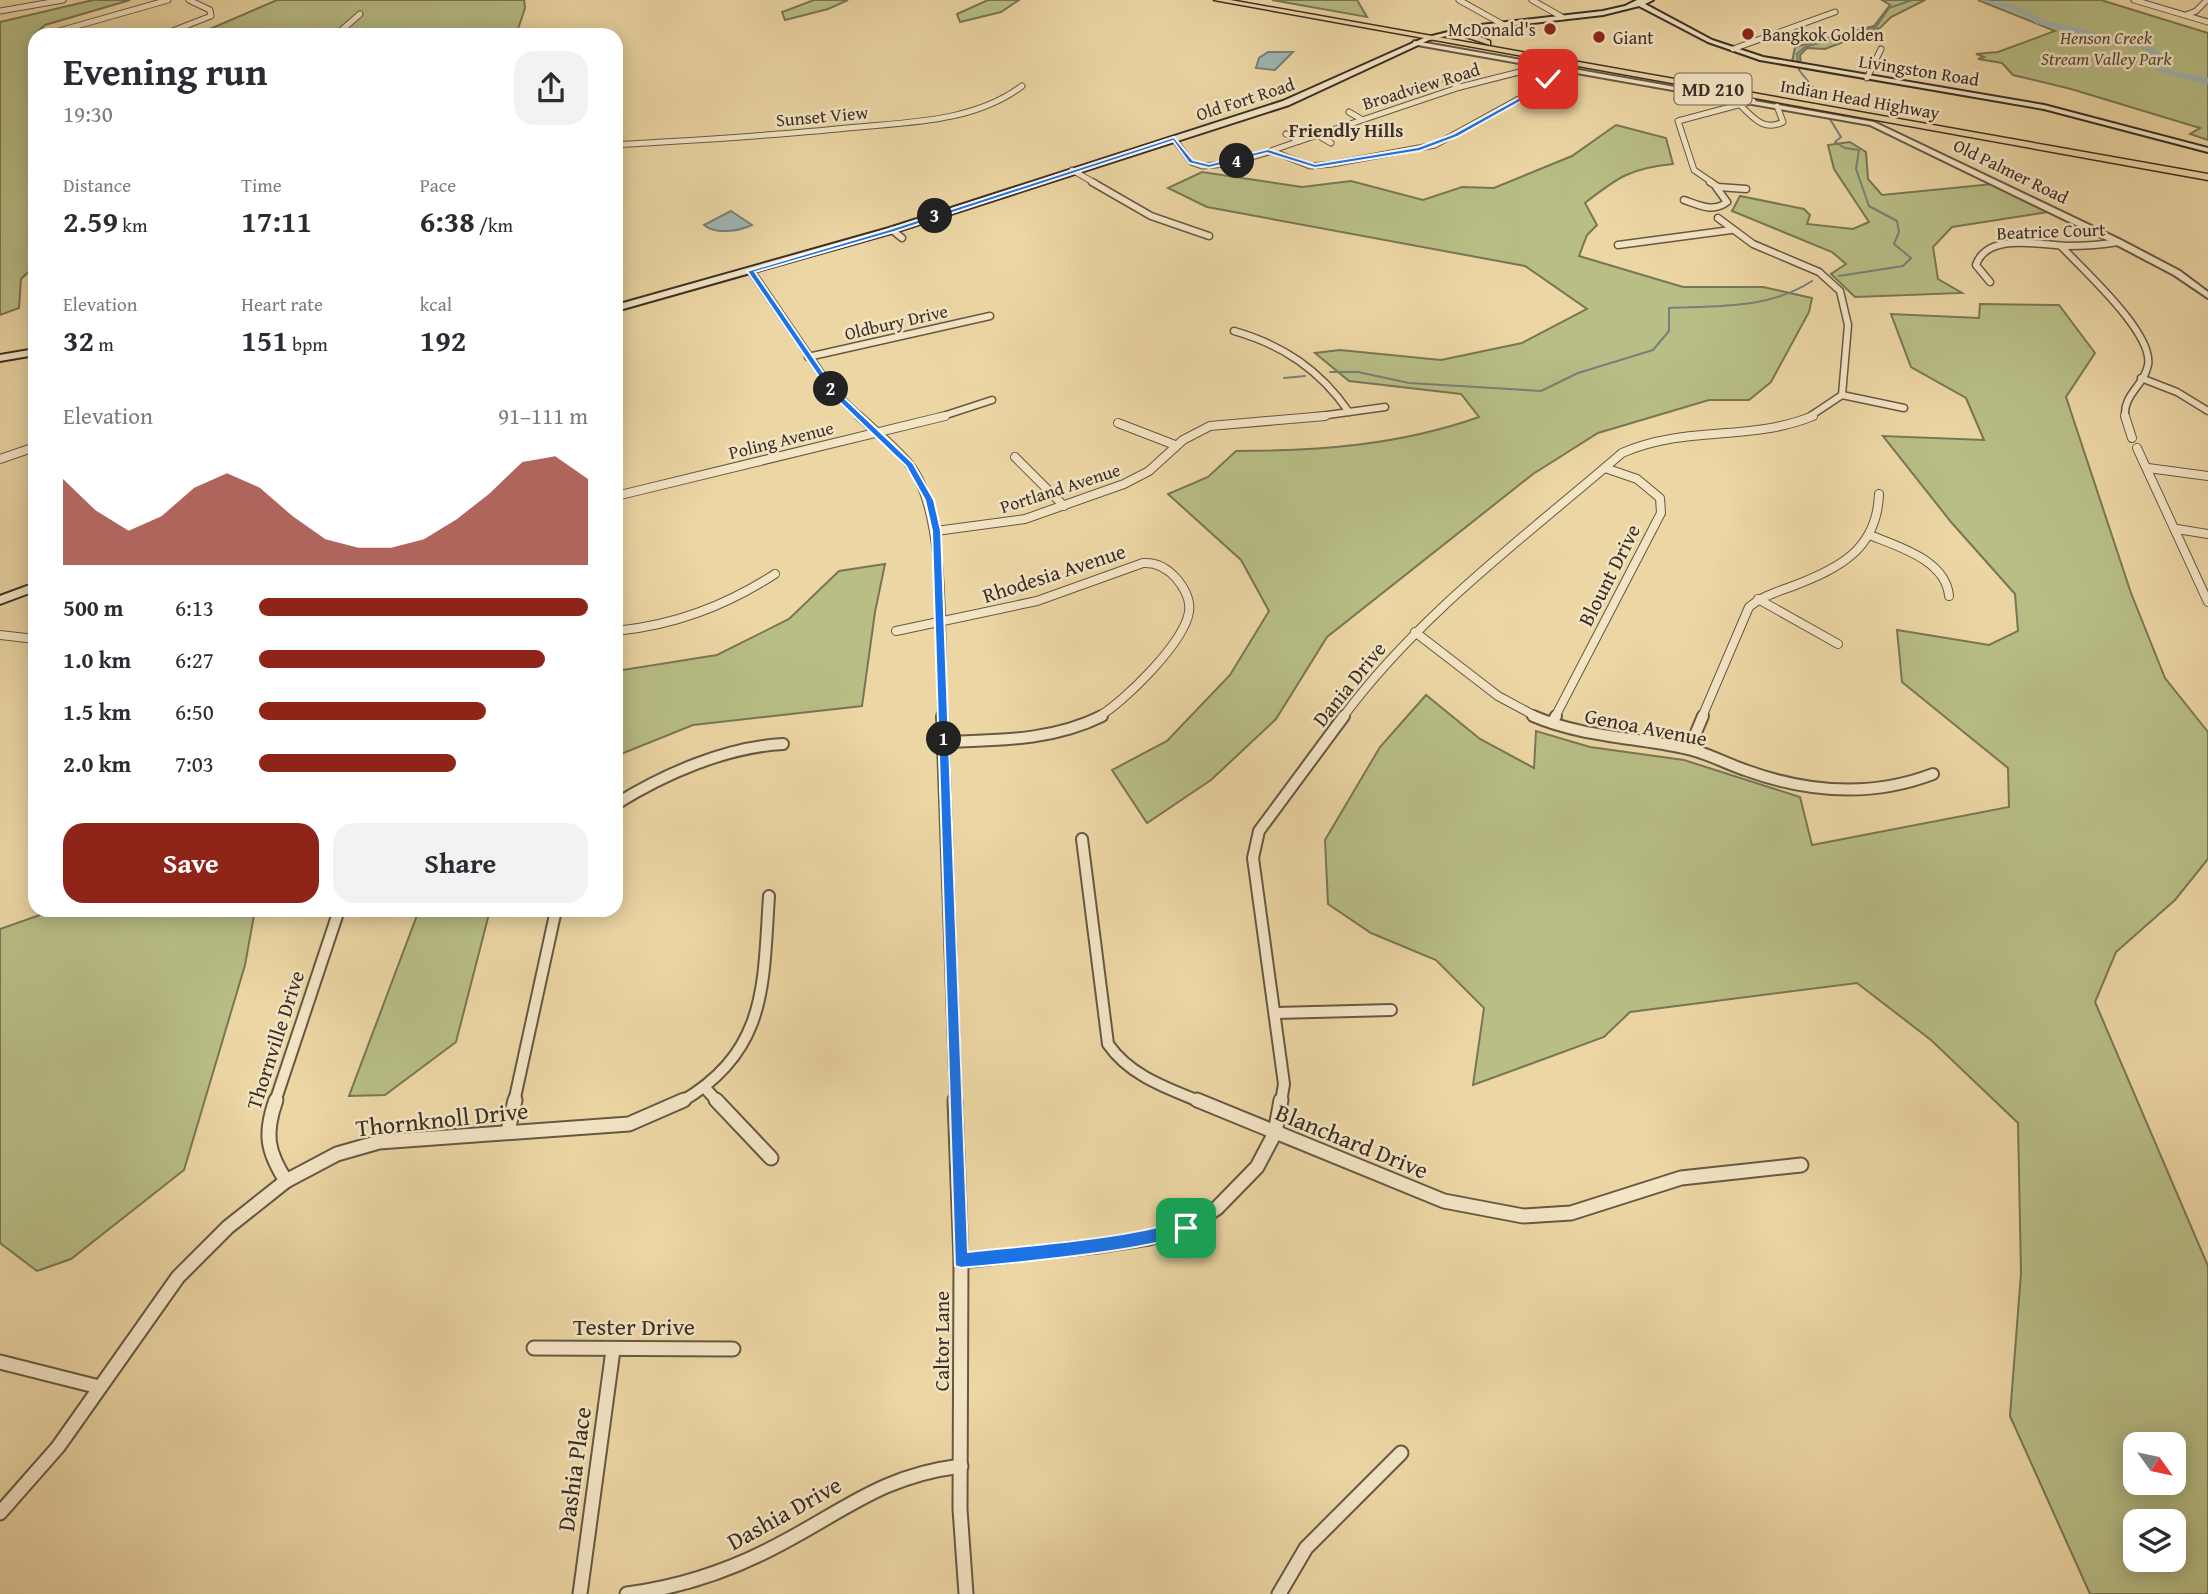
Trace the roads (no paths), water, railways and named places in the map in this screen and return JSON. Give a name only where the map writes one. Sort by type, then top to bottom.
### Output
[{"type":"highway","name":"Indian Head Highway","points":[[1218,0],[2208,177]]},
{"type":"highway","name":"Indian Head Highway","points":[[1241,0],[2208,170]]},
{"type":"highway","points":[[1478,27],[1469,35],[1503,46]]},
{"type":"main road","name":"Old Fort Road","points":[[623,306],[892,230],[1319,92],[1365,64],[1429,38],[1478,27],[1562,17],[1650,0]]},
{"type":"main road","name":"Livingston Road","points":[[1637,2],[1703,37],[1732,49],[1789,65],[2044,107],[2208,150]]},
{"type":"main road","points":[[0,358],[28,353]]},
{"type":"main road","points":[[0,600],[28,590]]},
{"type":"street","points":[[0,11],[63,0]]},
{"type":"street","points":[[69,28],[167,0]]},
{"type":"street","points":[[179,28],[212,14],[189,0]]},
{"type":"street","points":[[1460,0],[1502,24]]},
{"type":"street","points":[[1532,0],[1562,17]]},
{"type":"street","points":[[2134,0],[2208,22]]},
{"type":"street","points":[[2186,15],[2196,11],[2207,0]]},
{"type":"street","points":[[1732,49],[1835,12]]},
{"type":"street","points":[[344,28],[360,14]]},
{"type":"street","name":"Old Palmer Road","points":[[1414,43],[1856,119],[1890,129],[2118,242],[2177,273],[2208,296]]},
{"type":"street","points":[[1867,78],[1881,49]]},
{"type":"street","points":[[1272,151],[1315,166],[1435,145],[1546,84],[1548,79],[1537,65]]},
{"type":"street","name":"Broadview Road","points":[[1174,139],[1191,162],[1202,166],[1228,164],[1460,87],[1537,65]]},
{"type":"street","points":[[1446,81],[1460,87]]},
{"type":"street","name":"Sunset View","points":[[623,145],[796,133],[952,117],[1006,98],[1023,86]]},
{"type":"street","points":[[1677,99],[1691,90]]},
{"type":"street","points":[[1684,200],[1708,208],[1721,208],[1727,202],[1714,186],[1691,166],[1678,121],[1753,101]]},
{"type":"street","points":[[1739,104],[1768,135]]},
{"type":"street","points":[[1760,124],[1782,123],[1777,106]]},
{"type":"street","points":[[1349,112],[1361,119]]},
{"type":"street","points":[[1336,119],[1346,124]]},
{"type":"street","points":[[1286,134],[1299,141]]},
{"type":"street","points":[[1317,135],[1331,143]]},
{"type":"street","points":[[1072,170],[1152,216],[1209,236]]},
{"type":"street","points":[[1714,186],[1746,189]]},
{"type":"street","points":[[1718,218],[1753,244],[1821,275],[1841,294],[1846,304],[1842,395],[1865,402],[1904,408]]},
{"type":"street","points":[[892,230],[902,238]]},
{"type":"street","points":[[1618,245],[1731,230]]},
{"type":"street","name":"Beatrice Court","points":[[1990,282],[1976,265],[1984,249],[2011,244],[2061,246],[2118,242]]},
{"type":"street","points":[[2061,246],[2143,340],[2149,359],[2141,379],[2128,396],[2122,411],[2132,438]]},
{"type":"street","name":"Caltor Lane","points":[[751,271],[808,358],[841,401],[899,451],[918,478],[929,500],[936,531],[961,1261],[961,1466],[966,1594]]},
{"type":"street","name":"Oldbury Drive","points":[[808,358],[990,316]]},
{"type":"street","points":[[1234,331],[1272,345],[1302,361],[1329,385],[1349,412]]},
{"type":"street","points":[[2141,379],[2177,392],[2208,411]]},
{"type":"street","name":"Dania Drive","points":[[961,1261],[1149,1238],[1186,1228],[1217,1208],[1238,1189],[1257,1167],[1275,1133],[1284,1084],[1253,858],[1259,831],[1372,678],[1415,632],[1636,444],[1656,438],[1768,432],[1789,427],[1828,409],[1842,395]]},
{"type":"street","name":"Poling Avenue","points":[[623,494],[966,411],[992,400]]},
{"type":"street","name":"Portland Avenue","points":[[936,531],[1010,523],[1141,477],[1175,445],[1199,430],[1217,425],[1295,420],[1385,407]]},
{"type":"street","points":[[1118,423],[1175,445]]},
{"type":"street","points":[[2137,448],[2177,529],[2208,602]]},
{"type":"street","points":[[0,459],[28,449]]},
{"type":"street","points":[[1015,457],[1063,506]]},
{"type":"street","name":"Blount Drive","points":[[1552,723],[1661,513],[1660,498],[1646,484],[1605,468]]},
{"type":"street","points":[[2148,468],[2208,476]]},
{"type":"street","points":[[1689,749],[1737,629],[1749,607],[1758,599],[1837,565],[1859,551],[1872,536],[1879,513],[1879,494]]},
{"type":"street","points":[[2177,529],[2208,534]]},
{"type":"street","points":[[1872,536],[1899,547],[1934,568],[1948,584],[1949,596]]},
{"type":"street","name":"Rhodesia Avenue","points":[[896,631],[1037,601],[1151,562],[1167,570],[1180,582],[1189,611],[1184,626],[1142,678],[1101,716],[1053,735],[944,742]]},
{"type":"street","points":[[623,630],[689,618],[738,597],[775,575]]},
{"type":"street","points":[[1758,599],[1838,645]]},
{"type":"street","name":"Genoa Avenue","points":[[1415,632],[1513,705],[1552,723],[1602,739],[1689,749],[1763,777],[1817,789],[1879,789],[1917,781],[1933,774]]},
{"type":"street","points":[[0,635],[28,638]]},
{"type":"street","points":[[623,800],[656,783],[761,744],[783,744]]},
{"type":"street","name":"Blanchard Drive","points":[[1083,839],[1108,1044],[1113,1053],[1134,1073],[1444,1201],[1523,1216],[1571,1213],[1681,1178],[1801,1165]]},
{"type":"street","name":"Thornknoll Drive","points":[[0,1513],[46,1462],[178,1277],[228,1227],[286,1181],[356,1147],[508,1130],[599,1128],[629,1124],[671,1108],[705,1088],[734,1057],[755,1021],[763,981],[769,896]]},
{"type":"street","name":"Thornville Drive","points":[[286,1181],[273,1160],[267,1126],[337,917]]},
{"type":"street","points":[[508,1130],[554,917]]},
{"type":"street","points":[[1276,1013],[1391,1010]]},
{"type":"street","points":[[705,1088],[771,1158]]},
{"type":"street","name":"Tester Drive","points":[[534,1348],[733,1349]]},
{"type":"street","name":"Dashia Place","points":[[580,1594],[613,1350]]},
{"type":"street","points":[[0,1362],[99,1387]]},
{"type":"street","points":[[1279,1594],[1306,1548],[1401,1453]]},
{"type":"street","name":"Dashia Drive","points":[[627,1594],[691,1583],[735,1567],[797,1535],[891,1480],[937,1468],[961,1466]]},
{"type":"water","points":[[1268,52],[1293,52],[1275,70],[1256,68],[1259,58]]},
{"type":"water","points":[[731,211],[752,225],[728,231],[715,230],[704,225]]},
{"type":"waterway","points":[[1822,99],[1799,70],[1797,54],[1805,47],[1876,27],[1889,8],[1912,0]]},
{"type":"waterway","points":[[1983,0],[2026,12],[2040,22],[2143,46],[2157,53],[2154,65],[2171,73],[2208,81]]},
{"type":"waterway","points":[[1828,116],[1841,137],[1835,142],[1845,148],[1859,150],[1856,169],[1869,206],[1897,221],[1899,232],[1894,244],[1911,258],[1903,266],[1839,276]]},
{"type":"waterway","points":[[1330,372],[1358,372],[1409,383],[1541,391],[1578,373],[1653,350],[1669,331],[1669,308],[1725,306],[1761,301],[1779,297],[1812,281]]},
{"type":"waterway","points":[[1284,378],[1305,376]]},
{"type":"place","name":"McDonald's","points":[[1550,29]]},
{"type":"place","name":"Bangkok Golden","points":[[1748,34]]},
{"type":"place","name":"Giant","points":[[1599,37]]},
{"type":"district","name":"Friendly Hills","points":[[1346,130]]},
{"type":"park label","name":"Henson Creek Stream Valley Park","points":[[2106,47]]}]
